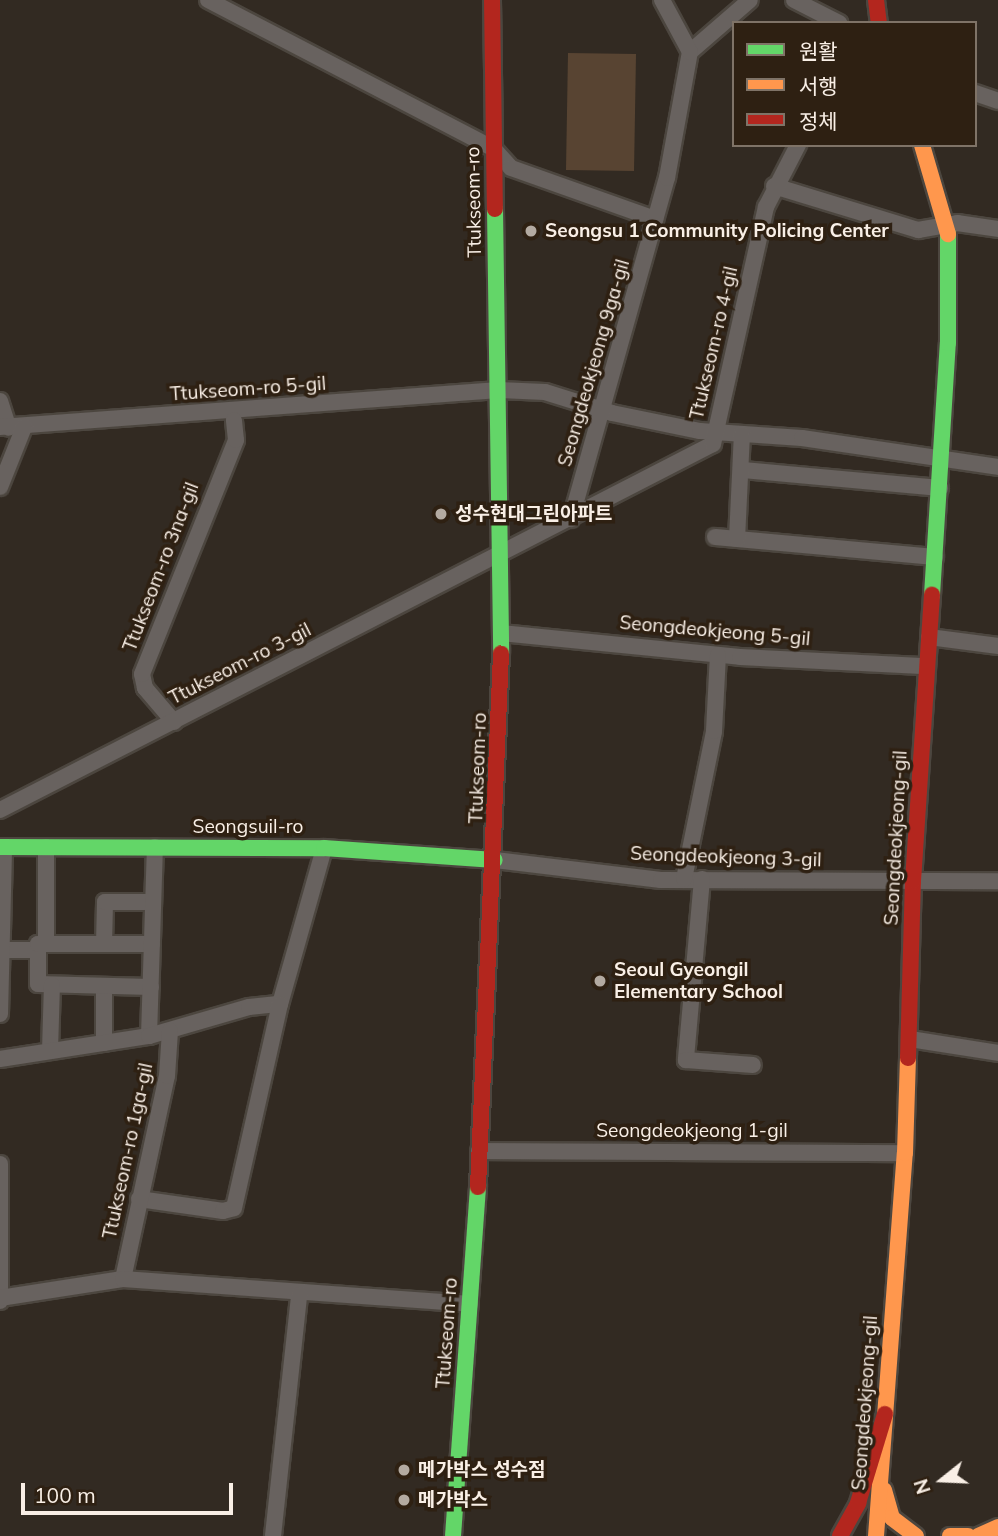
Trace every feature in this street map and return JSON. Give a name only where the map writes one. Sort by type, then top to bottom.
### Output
[{"type":"street","points":[[208,0],[494,149],[511,168],[655,219]]},
{"type":"street","name":"Ttukseom-ro","points":[[453,1536],[470,1304],[495,860],[501,632],[492,0]]},
{"type":"street","points":[[662,0],[691,52],[750,0]]},
{"type":"street","points":[[794,0],[835,21]]},
{"type":"street","points":[[876,0],[879,21]]},
{"type":"street","name":"Seongdeokjeong 9ga-gil","points":[[571,519],[605,411],[667,178],[691,52]]},
{"type":"street","points":[[977,94],[998,101]]},
{"type":"street","name":"Ttukseom-ro 4-gil","points":[[499,556],[713,444],[774,186],[797,147]]},
{"type":"street","name":"Seongdeokjeong-gil","points":[[876,1536],[905,1153],[914,881],[942,460],[948,226],[923,147]]},
{"type":"street","points":[[774,186],[918,230],[948,226],[998,229]]},
{"type":"street","name":"Ttukseom-ro 5-gil","points":[[11,427],[499,390],[545,392],[605,411],[715,432],[998,467]]},
{"type":"street","points":[[0,401],[11,427],[0,487]]},
{"type":"street","name":"Ttukseom-ro 3na-gil","points":[[174,722],[145,688],[142,674],[236,440],[234,420]]},
{"type":"street","points":[[737,539],[743,470],[742,434]]},
{"type":"street","points":[[743,470],[940,488]]},
{"type":"street","points":[[715,537],[935,557]]},
{"type":"street","name":"Ttukseom-ro 3-gil","points":[[0,810],[499,556]]},
{"type":"street","name":"Seongdeokjeong 5-gil","points":[[501,632],[718,654],[927,666]]},
{"type":"street","points":[[929,637],[998,646]]},
{"type":"street","points":[[684,879],[714,731],[718,654]]},
{"type":"street","points":[[0,1014],[2,847]]},
{"type":"street","name":"Seongsuil-ro","points":[[2,847],[324,848],[495,860]]},
{"type":"street","points":[[46,847],[38,985],[151,987]]},
{"type":"street","points":[[149,1036],[155,848]]},
{"type":"street","points":[[139,1199],[223,1211],[234,1208],[279,1004],[324,848]]},
{"type":"street","name":"Seongdeokjeong 3-gil","points":[[495,860],[684,879],[998,881]]},
{"type":"street","points":[[702,879],[686,1060],[753,1065]]},
{"type":"street","points":[[104,944],[106,902],[153,902]]},
{"type":"street","points":[[2,950],[152,944]]},
{"type":"street","points":[[50,1051],[52,985]]},
{"type":"street","points":[[104,986],[104,1043]]},
{"type":"street","points":[[0,1059],[149,1036],[248,1007],[279,1004]]},
{"type":"street","name":"Ttukseom-ro 1ga-gil","points":[[122,1279],[167,1076],[170,1031]]},
{"type":"street","points":[[910,1039],[998,1053]]},
{"type":"street","name":"Seongdeokjeong 1-gil","points":[[479,1151],[905,1153]]},
{"type":"street","points":[[0,1164],[1,1299],[122,1279],[299,1295],[470,1304]]},
{"type":"street","points":[[273,1536],[299,1295]]},
{"type":"street","points":[[840,1536],[858,1503],[885,1414]]},
{"type":"street","points":[[881,1473],[888,1511],[897,1525],[916,1536]]},
{"type":"street","points":[[978,1536],[998,1527]]},
{"type":"street","points":[[950,1536],[968,1536]]},
{"type":"shaded area","points":[[568,53],[636,54],[634,171],[566,170]]},
{"type":"traffic: fast","points":[[495,209],[501,653]]},
{"type":"traffic: fast","points":[[932,595],[948,343],[948,234]]},
{"type":"traffic: fast","points":[[0,847],[324,848],[495,860]]},
{"type":"traffic: fast","points":[[453,1536],[478,1187]]},
{"type":"traffic: slow","points":[[923,147],[948,234]]},
{"type":"traffic: slow","points":[[876,1536],[905,1153],[908,1058]]},
{"type":"traffic: slow","points":[[884,1490],[892,1518],[916,1536]]},
{"type":"traffic: slow","points":[[978,1536],[998,1527]]},
{"type":"traffic: slow","points":[[950,1536],[968,1536]]},
{"type":"traffic: jam","points":[[492,0],[495,209]]},
{"type":"traffic: jam","points":[[876,0],[879,21]]},
{"type":"traffic: jam","points":[[908,1058],[913,881],[932,595]]},
{"type":"traffic: jam","points":[[478,1187],[501,653]]},
{"type":"traffic: jam","points":[[840,1536],[858,1503],[885,1414]]},
{"type":"place","name":"Seongsu 1 Community Policing Center","points":[[531,231]]},
{"type":"place","name":"성수현대그린아파트","points":[[441,514]]},
{"type":"place","name":"Seoul Gyeongil Elementary School","points":[[600,981]]},
{"type":"place","name":"메가박스 성수점","points":[[404,1470]]},
{"type":"place","name":"메가박스","points":[[404,1500]]}]
